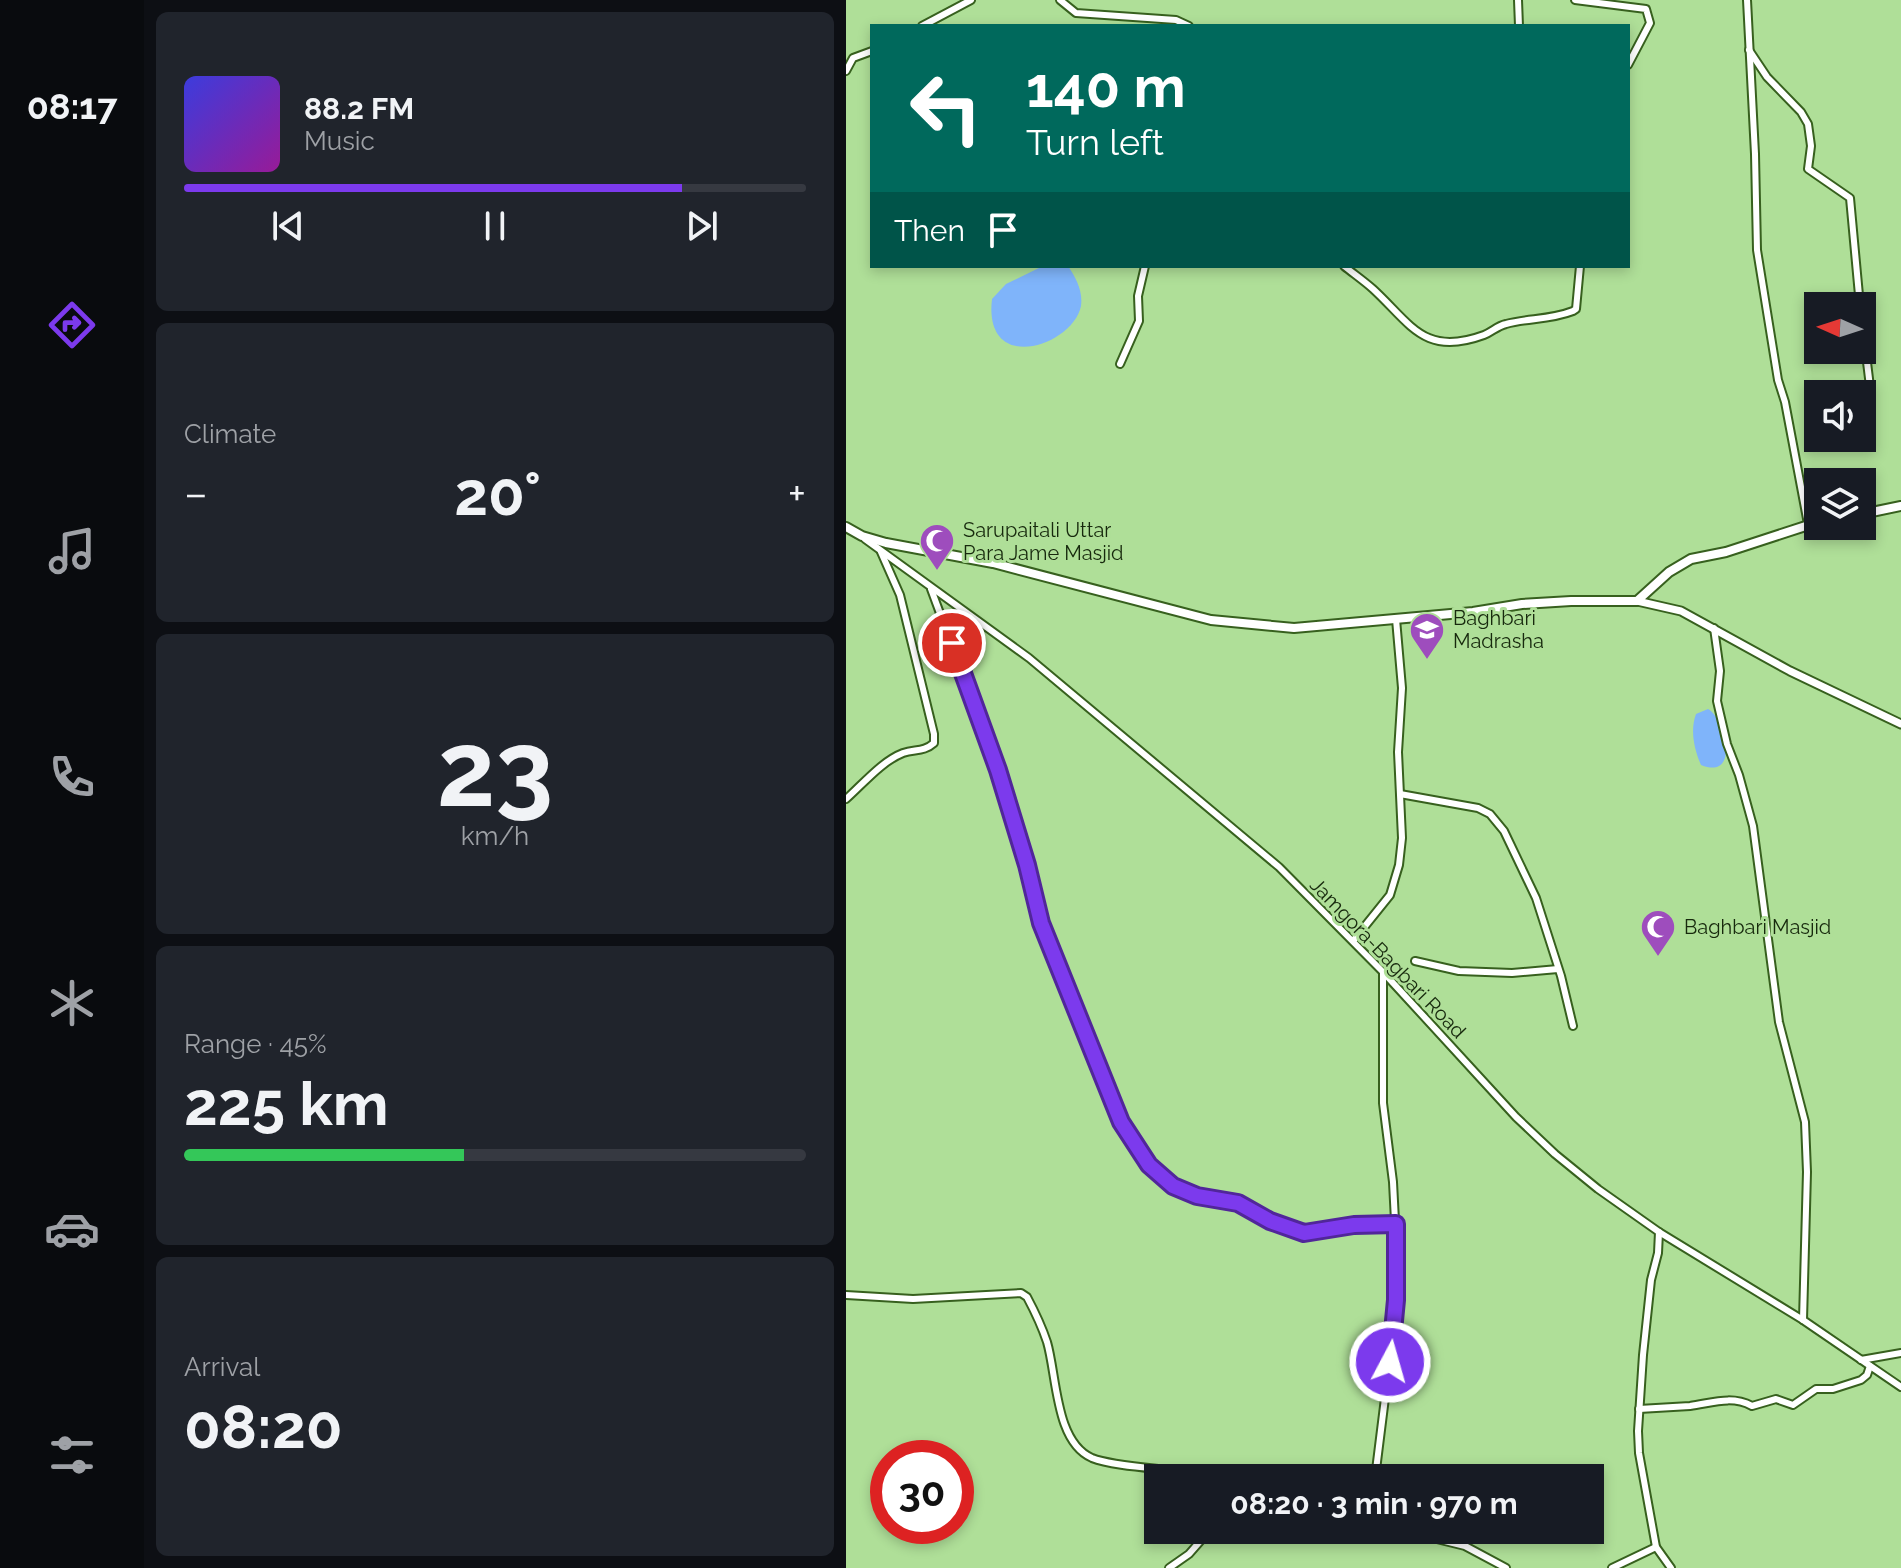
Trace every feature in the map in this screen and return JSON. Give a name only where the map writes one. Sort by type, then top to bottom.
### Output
[{"type":"main road","points":[[1876,511],[1901,506]]},
{"type":"main road","points":[[846,527],[862,536],[993,563],[1211,620],[1294,628],[1522,604],[1637,601],[1686,561],[1705,554],[1726,552],[1804,526]]},
{"type":"street","points":[[926,24],[971,0]]},
{"type":"street","points":[[1060,0],[1076,13],[1176,20],[1185,24]]},
{"type":"street","points":[[1518,0],[1519,24]]},
{"type":"street","points":[[1575,0],[1646,9],[1650,23],[1630,61]]},
{"type":"street","points":[[1747,0],[1759,270],[1778,380],[1804,484]]},
{"type":"street","points":[[1749,50],[1767,77],[1801,112],[1808,124],[1811,146],[1808,169],[1850,198],[1859,292]]},
{"type":"street","points":[[846,51],[853,58]]},
{"type":"street","points":[[846,71],[853,58],[870,52]]},
{"type":"street","points":[[1120,364],[1139,321],[1138,296],[1145,268]]},
{"type":"street","points":[[1347,268],[1373,289],[1414,331],[1438,341],[1450,341],[1485,335],[1497,326],[1541,320],[1573,311],[1576,309],[1580,268]]},
{"type":"street","name":"Jamgora-Bagbari Road","points":[[862,536],[1029,658],[1279,867],[1383,972],[1516,1117],[1555,1154],[1659,1232],[1803,1320],[1901,1387]]},
{"type":"street","points":[[846,799],[903,753],[927,749],[934,743],[900,595],[881,552]]},
{"type":"street","points":[[929,586],[998,770],[1041,923],[1121,1122],[1149,1165],[1173,1186],[1197,1196],[1238,1203],[1270,1221],[1304,1233],[1354,1225],[1396,1224]]},
{"type":"street","points":[[1637,601],[1681,611],[1790,671],[1901,724]]},
{"type":"street","points":[[1353,941],[1386,902],[1397,880],[1402,838],[1398,752],[1402,688],[1396,619]]},
{"type":"street","points":[[1714,628],[1720,671],[1717,701],[1753,826],[1779,1022],[1805,1122],[1807,1180],[1803,1320]]},
{"type":"street","points":[[1400,794],[1478,808],[1504,831],[1536,898],[1573,1026]]},
{"type":"street","points":[[1415,961],[1459,971],[1512,973],[1558,969]]},
{"type":"street","points":[[1377,1464],[1393,1334],[1396,1224],[1383,1103],[1383,972]]},
{"type":"street","points":[[1659,1232],[1658,1253],[1651,1280],[1639,1409],[1639,1453],[1656,1547],[1671,1568]]},
{"type":"street","points":[[846,1295],[913,1299],[1021,1293],[1027,1297],[1046,1339],[1057,1402],[1067,1429],[1082,1453],[1096,1460],[1144,1467]]},
{"type":"street","points":[[1861,1360],[1901,1353]]},
{"type":"street","points":[[1639,1409],[1724,1400],[1744,1401],[1752,1406],[1776,1399],[1793,1405],[1816,1389],[1833,1389],[1861,1380],[1870,1366]]},
{"type":"street","points":[[1169,1568],[1198,1544]]},
{"type":"street","points":[[1457,1544],[1506,1568]]},
{"type":"street","points":[[1612,1568],[1656,1547]]},
{"type":"water","points":[[1039,268],[1069,268],[1078,285],[1081,306],[1075,320],[1047,342],[1014,346],[1001,338],[993,323],[992,299],[1006,284]]},
{"type":"water","points":[[1708,709],[1720,724],[1726,746],[1721,764],[1713,768],[1701,765],[1694,740],[1696,714]]},
{"type":"place","name":"Sarupaitali Uttar Para Jame Masjid","points":[[937,572]]},
{"type":"place","name":"Baghbari Madrasha","points":[[1427,661]]},
{"type":"place","name":"Baghbari Masjid","points":[[1658,958]]},
{"type":"route","points":[[952,643],[998,770],[1041,923],[1121,1122],[1149,1165],[1173,1186],[1197,1196],[1238,1203],[1270,1221],[1304,1233],[1354,1225],[1396,1224],[1396,1300],[1390,1362]]}]
